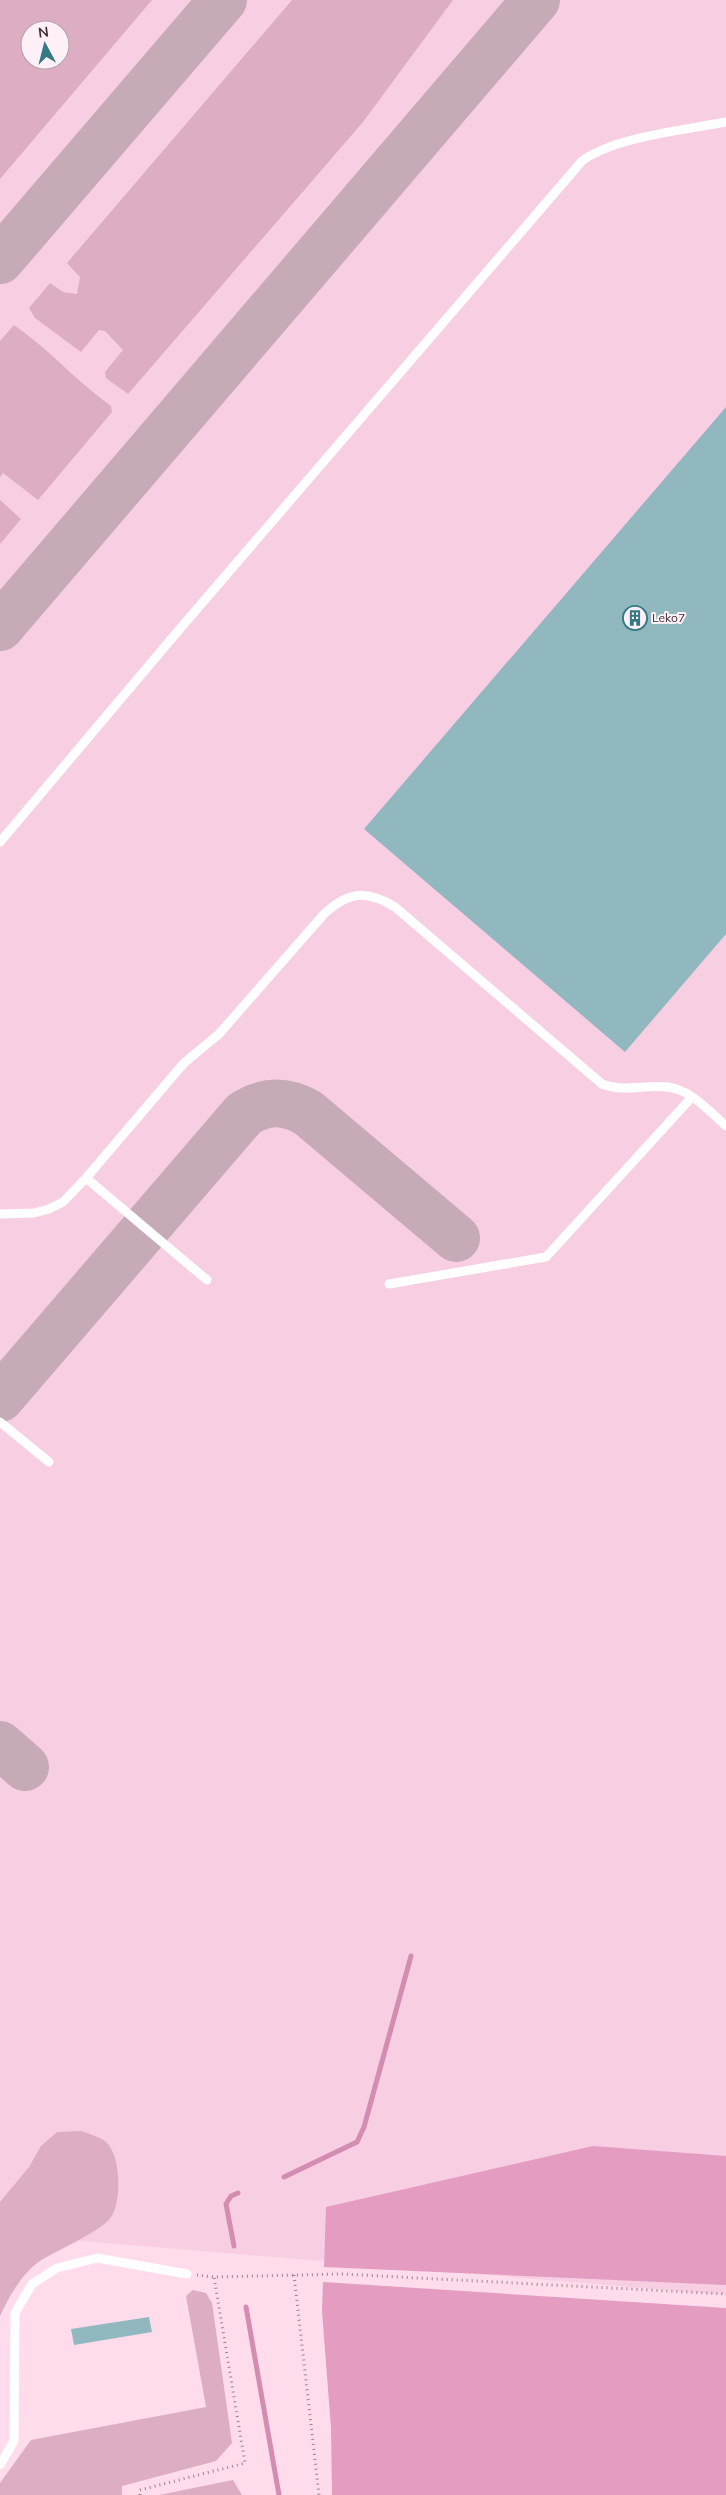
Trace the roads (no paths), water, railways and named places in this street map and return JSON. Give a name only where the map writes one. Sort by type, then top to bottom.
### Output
[{"type":"lane","points":[[0,842],[178,631],[582,161],[592,153],[624,143],[726,122]]},
{"type":"lane","points":[[0,1214],[34,1214],[49,1210],[63,1202],[86,1178],[184,1063],[219,1034],[324,914],[338,901],[350,896],[378,897],[395,907],[602,1084],[615,1089],[626,1090],[668,1087],[692,1097],[726,1126]]},
{"type":"lane","points":[[389,1284],[546,1257],[692,1097]]},
{"type":"lane","points":[[86,1178],[207,1280]]},
{"type":"lane","points":[[0,1422],[49,1462]]},
{"type":"lane","points":[[0,2465],[14,2441],[15,2312],[32,2284],[57,2268],[97,2258],[187,2274]]},
{"type":"waterway","points":[[284,2177],[357,2142],[364,2127],[411,1956]]},
{"type":"waterway","points":[[234,2246],[226,2204],[231,2196],[238,2193]]},
{"type":"waterway","points":[[246,2307],[279,2495]]},
{"type":"place","name":"Leko7","points":[[635,618]]}]
